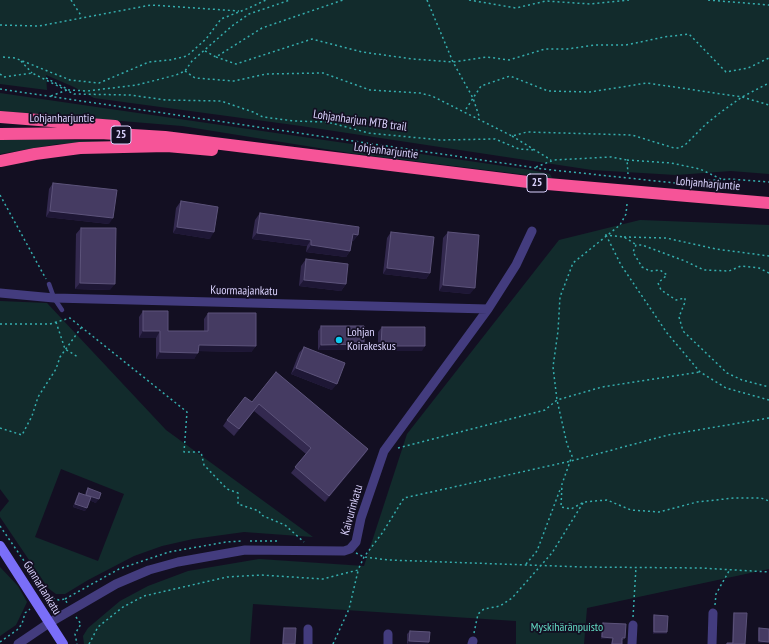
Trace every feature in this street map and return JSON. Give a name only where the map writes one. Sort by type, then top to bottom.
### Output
[{"type":"highway","points":[[0,117],[165,130],[241,146]]},
{"type":"highway","name":"Lohjanharjuntie","points":[[0,134],[100,133],[165,137],[536,183],[769,203]]},
{"type":"highway","points":[[0,161],[35,154],[113,147],[167,146],[307,155]]},
{"type":"street","name":"Kaivurinkatu","points":[[18,644],[49,623],[116,584],[149,570],[178,562],[245,550],[348,551],[356,542],[361,518],[384,451],[488,309],[516,265],[532,230]]},
{"type":"street","name":"Kuormaajankatu","points":[[0,293],[54,298],[488,309]]},
{"type":"street","name":"Gunnarlankatu","points":[[0,546],[63,644]]},
{"type":"street","points":[[712,644],[714,613]]},
{"type":"street","points":[[632,644],[633,625]]},
{"type":"street","points":[[308,629],[308,644]]},
{"type":"street","points":[[388,634],[388,644]]},
{"type":"lane","points":[[49,284],[54,298],[62,310]]},
{"type":"path","points":[[71,0],[82,18]]},
{"type":"path","points":[[0,60],[3,57],[11,56],[70,80],[99,84],[149,62],[170,60],[187,56],[206,39],[221,19],[266,0]]},
{"type":"path","points":[[50,96],[68,90],[114,89],[137,85],[185,71],[192,61],[232,26],[249,14],[290,0]]},
{"type":"path","points":[[216,57],[262,28],[343,0]]},
{"type":"path","points":[[427,0],[453,62],[473,98],[480,116]]},
{"type":"path","points":[[469,0],[516,8],[546,1],[590,4],[628,0]]},
{"type":"path","points":[[708,0],[769,5]]},
{"type":"path","points":[[0,25],[39,26],[151,5],[241,11]]},
{"type":"path","points":[[205,51],[216,57],[236,64],[312,39],[362,52],[413,59],[453,62],[487,57],[509,60],[545,49],[567,49],[595,45],[626,46],[664,37],[689,34],[726,72],[748,68],[769,58]]},
{"type":"path","points":[[20,60],[32,73]]},
{"type":"path","points":[[185,71],[195,78],[234,81],[266,74],[323,73],[370,90],[420,93],[432,96],[512,136],[553,160],[610,158],[626,160],[628,174],[627,160]]},
{"type":"path","points":[[0,74],[4,77],[27,72],[32,73],[68,90]]},
{"type":"path","points":[[466,109],[481,86],[510,76],[548,91],[590,92],[647,82],[742,97],[769,105]]},
{"type":"path","points":[[512,136],[526,132],[632,135],[674,148],[680,148],[695,137],[706,124],[742,97],[769,83]]},
{"type":"path","points":[[0,89],[534,168],[675,183],[724,180],[769,182]]},
{"type":"path","name":"Lohjanharjun MTB trail","points":[[68,90],[78,94],[130,95],[166,100],[221,101],[253,112],[263,118],[327,122],[370,133],[440,140],[496,139],[519,149],[534,150]]},
{"type":"path","points":[[534,168],[553,160],[611,157],[627,160],[671,163],[700,169],[724,180]]},
{"type":"path","points":[[0,195],[49,284]]},
{"type":"path","points":[[526,564],[537,551],[572,456],[567,444],[557,400],[553,367],[558,331],[560,297],[573,263],[605,235],[620,225],[626,214],[627,204]]},
{"type":"path","points":[[605,235],[666,238],[716,249],[768,255]]},
{"type":"path","points":[[605,235],[621,265],[667,333],[700,372],[726,388],[769,400]]},
{"type":"path","points":[[624,237],[636,245],[642,245],[685,261],[704,270],[729,271],[741,266],[759,268],[769,273]]},
{"type":"path","points":[[636,245],[633,252],[642,267],[650,271],[660,270],[667,275],[658,283],[661,290],[676,300],[684,298],[685,302],[679,316],[683,331],[727,373],[742,380],[769,387]]},
{"type":"path","points":[[0,324],[50,324],[70,318],[187,412],[184,452],[201,452],[204,465],[227,489],[238,493],[238,504],[259,511],[261,515],[285,526],[304,542]]},
{"type":"path","points":[[56,322],[65,349],[78,357]]},
{"type":"path","points":[[0,428],[22,436],[32,416],[38,397],[65,349],[82,328]]},
{"type":"path","points":[[384,451],[545,410],[557,400],[602,387],[700,372]]},
{"type":"path","points":[[333,644],[349,609],[358,570],[364,557],[383,532],[404,498],[571,461],[668,435],[769,418]]},
{"type":"path","points":[[562,484],[561,507],[571,509],[584,502],[608,500],[631,510],[659,512],[697,502],[734,498],[761,498],[769,501]]},
{"type":"path","points":[[472,642],[478,614],[484,609],[500,606],[512,598],[552,553],[584,502]]},
{"type":"path","points":[[0,526],[49,597],[59,600],[65,599],[81,624],[75,634],[77,644]]},
{"type":"path","points":[[350,549],[364,557],[389,560],[769,572]]},
{"type":"path","points":[[633,625],[636,567]]},
{"type":"path","points":[[89,644],[98,627],[123,607],[144,596],[227,577],[261,575],[323,579],[358,570]]},
{"type":"path","points":[[714,613],[716,594],[730,571]]},
{"type":"path","points":[[0,642],[17,630],[22,624],[25,613],[37,605]]},
{"type":"green space","points":[[0,0],[769,0],[769,174],[731,171],[676,175],[592,170],[301,126],[94,98],[74,87],[46,75],[47,90],[0,84]]},
{"type":"green space","points":[[0,93],[531,170],[550,174],[552,178],[356,154],[182,126],[0,111]]},
{"type":"green space","points":[[38,139],[121,142],[58,144],[0,154],[0,140]]},
{"type":"green space","name":"Myskihäränpuisto","points":[[640,220],[769,225],[769,569],[587,608],[584,644],[516,644],[516,621],[253,604],[250,644],[84,644],[83,636],[88,628],[120,601],[148,586],[188,571],[259,559],[364,566],[407,434],[559,240]]},
{"type":"green space","points":[[0,301],[47,303],[166,430],[313,537],[244,532],[193,539],[162,546],[134,556],[65,594],[56,594],[48,588],[0,517],[0,512],[9,501],[0,489]],"holes":[[[61,469],[124,494],[98,561],[35,537]]]},
{"type":"green space","points":[[0,567],[18,586],[27,602],[16,625],[0,636]]},
{"type":"building","points":[[53,183],[117,190],[113,218],[50,211]]},
{"type":"building","points":[[181,201],[218,207],[214,232],[177,227]]},
{"type":"building","points":[[260,213],[359,227],[358,235],[353,234],[350,251],[311,245],[311,240],[257,233]]},
{"type":"building","points":[[81,228],[116,228],[115,284],[80,283]]},
{"type":"building","points":[[391,232],[434,237],[430,273],[387,268]]},
{"type":"building","points":[[448,232],[479,235],[475,288],[443,285]]},
{"type":"building","points":[[306,259],[348,264],[346,284],[304,280]]},
{"type":"building","points":[[143,311],[168,311],[168,331],[208,331],[208,313],[256,313],[256,346],[199,345],[198,353],[160,352],[160,331],[143,331]]},
{"type":"building","name":"Lohjan Koirakeskus","points":[[321,326],[364,326],[364,344],[321,345]]},
{"type":"building","points":[[382,327],[425,327],[425,346],[381,346]]},
{"type":"building","points":[[304,347],[345,363],[337,384],[296,368]]},
{"type":"building","points":[[276,372],[368,449],[329,496],[295,467],[311,448],[259,404],[239,429],[227,420],[245,397],[252,402]]},
{"type":"building","points":[[88,488],[101,493],[99,499],[86,495]]},
{"type":"building","points":[[79,493],[91,497],[87,508],[75,504]]},
{"type":"building","points":[[734,613],[747,613],[745,644],[727,644],[733,643]]},
{"type":"building","points":[[654,615],[668,616],[667,632],[654,632]]},
{"type":"building","points":[[603,623],[626,624],[625,638],[622,638],[622,644],[612,644],[613,638],[602,637]]},
{"type":"building","points":[[284,628],[296,628],[295,644],[283,644]]},
{"type":"building","points":[[759,628],[769,629],[769,642],[759,641]]},
{"type":"building","points":[[410,631],[430,632],[429,642],[409,641]]},
{"type":"place","name":"Lohjan Koirakeskus","points":[[339,340]]}]
